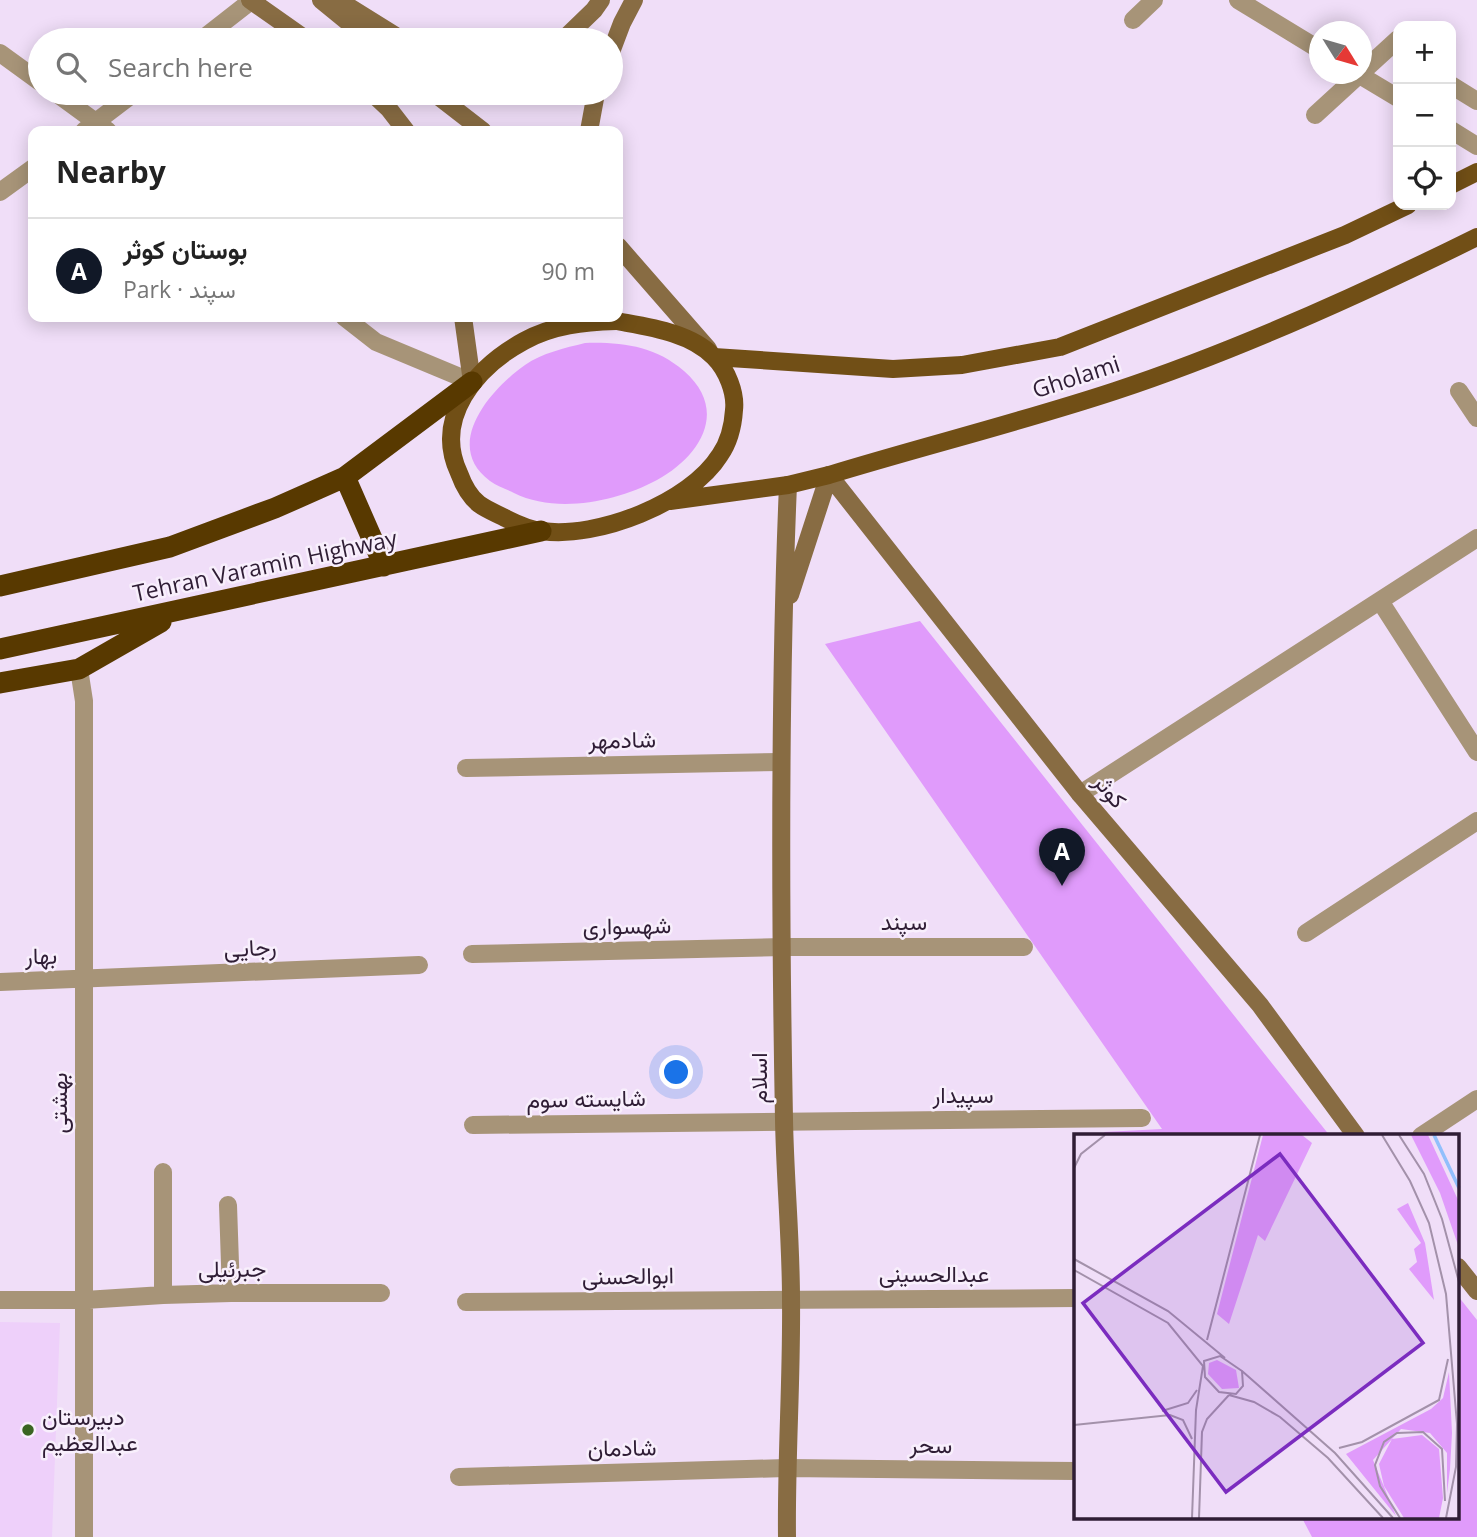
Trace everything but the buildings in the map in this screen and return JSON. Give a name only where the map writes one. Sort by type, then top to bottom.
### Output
[{"type":"highway","name":"Tehran Varamin Highway","points":[[0,586],[170,547],[275,508],[345,477],[472,382]]},
{"type":"highway","points":[[345,477],[384,566]]},
{"type":"highway","name":"Tehran Varamin Highway","points":[[0,649],[541,531]]},
{"type":"highway","points":[[0,683],[79,669],[178,612]]},
{"type":"main road","points":[[321,0],[355,28]]},
{"type":"main road","points":[[338,0],[383,28]]},
{"type":"main road","points":[[575,28],[601,0]]},
{"type":"main road","points":[[620,28],[634,0]]},
{"type":"main road","points":[[251,1],[290,28]]},
{"type":"main road","points":[[385,105],[402,126]]},
{"type":"main road","points":[[449,105],[477,126]]},
{"type":"main road","points":[[590,126],[594,105]]},
{"type":"main road","points":[[1456,182],[1477,172]]},
{"type":"main road","name":"Gholami","points":[[715,357],[893,369],[962,365],[1059,347],[1321,244],[1397,210]]},
{"type":"main road","name":"Gholami","points":[[670,501],[788,485],[829,475],[1129,386],[1215,354],[1374,288],[1477,237]]},
{"type":"main road","points":[[601,322],[572,324],[525,340],[496,358],[472,382],[453,417],[452,460],[464,485],[479,504],[512,521],[541,531],[565,532],[606,525],[651,511],[670,501],[697,481],[720,455],[733,427],[735,402],[730,383],[715,357],[623,250]]},
{"type":"main road","points":[[464,322],[472,382]]},
{"type":"main road","points":[[622,322],[673,334],[715,357]]},
{"type":"main road","points":[[782,618],[829,475]]},
{"type":"main road","name":"کوثر","points":[[829,475],[1080,794],[1259,1005],[1355,1134]]},
{"type":"main road","name":"اسلام","points":[[787,1537],[786,1468],[791,1299],[784,1121],[780,762],[782,618],[788,485]]},
{"type":"main road","points":[[1460,1270],[1477,1291]]},
{"type":"street","points":[[1133,20],[1154,0]]},
{"type":"street","points":[[1238,0],[1309,43]]},
{"type":"street","points":[[216,28],[251,1]]},
{"type":"street","points":[[1372,62],[1393,43]]},
{"type":"street","points":[[0,53],[28,73]]},
{"type":"street","points":[[1372,82],[1393,95]]},
{"type":"street","points":[[1315,115],[1348,84]]},
{"type":"street","points":[[1456,88],[1477,101]]},
{"type":"street","points":[[70,105],[94,126]]},
{"type":"street","points":[[98,126],[121,105]]},
{"type":"street","points":[[1456,133],[1477,146]]},
{"type":"street","points":[[0,192],[28,172]]},
{"type":"street","points":[[350,322],[376,342],[472,382]]},
{"type":"street","points":[[1459,391],[1477,418]]},
{"type":"street","points":[[1080,794],[1477,538]]},
{"type":"street","points":[[1380,601],[1477,752]]},
{"type":"street","name":"بهشتی","points":[[79,669],[84,701],[84,1537]]},
{"type":"street","name":"شادمهر","points":[[466,768],[780,762]]},
{"type":"street","points":[[1306,933],[1477,821]]},
{"type":"street","name":"سپند","points":[[783,947],[1024,947]]},
{"type":"street","name":"شهسواری","points":[[472,954],[783,947]]},
{"type":"street","name":"رجایی","points":[[83,980],[419,965]]},
{"type":"street","name":"بهار","points":[[0,982],[83,980]]},
{"type":"street","points":[[1423,1134],[1477,1099]]},
{"type":"street","name":"سپیدار","points":[[784,1121],[1142,1118]]},
{"type":"street","name":"شایسته سوم","points":[[473,1125],[784,1121]]},
{"type":"street","points":[[163,1172],[163,1295]]},
{"type":"street","points":[[228,1205],[231,1293]]},
{"type":"street","name":"جبرئیلی","points":[[0,1300],[85,1300],[231,1293],[381,1293]]},
{"type":"street","name":"عبدالحسینی","points":[[791,1299],[1074,1298]]},
{"type":"street","name":"ابوالحسنی","points":[[466,1302],[791,1299]]},
{"type":"street","name":"سحر","points":[[786,1468],[1074,1471]]},
{"type":"street","name":"شادمان","points":[[458,1477],[786,1468]]},
{"type":"shaded area","points":[[585,343],[638,347],[662,356],[684,371],[698,386],[705,401],[707,416],[697,445],[673,470],[657,480],[623,494],[586,503],[548,503],[514,493],[490,481],[476,467],[470,451],[471,435],[487,402],[525,365],[554,351]]},
{"type":"shaded area","points":[[920,621],[1328,1134],[1105,1134],[1104,1132],[1162,1129],[825,644]]},
{"type":"shaded area","points":[[1460,1299],[1477,1320],[1477,1537],[1312,1537],[1303,1520],[1460,1520]]},
{"type":"shaded area","name":"دبیرستان عبدالعظیم","points":[[0,1322],[60,1323],[52,1537],[0,1537]]},
{"type":"place","name":"بوستان کوثر","points":[[1062,886]]},
{"type":"place","name":"دبیرستان عبدالعظیم","points":[[28,1430]]}]
